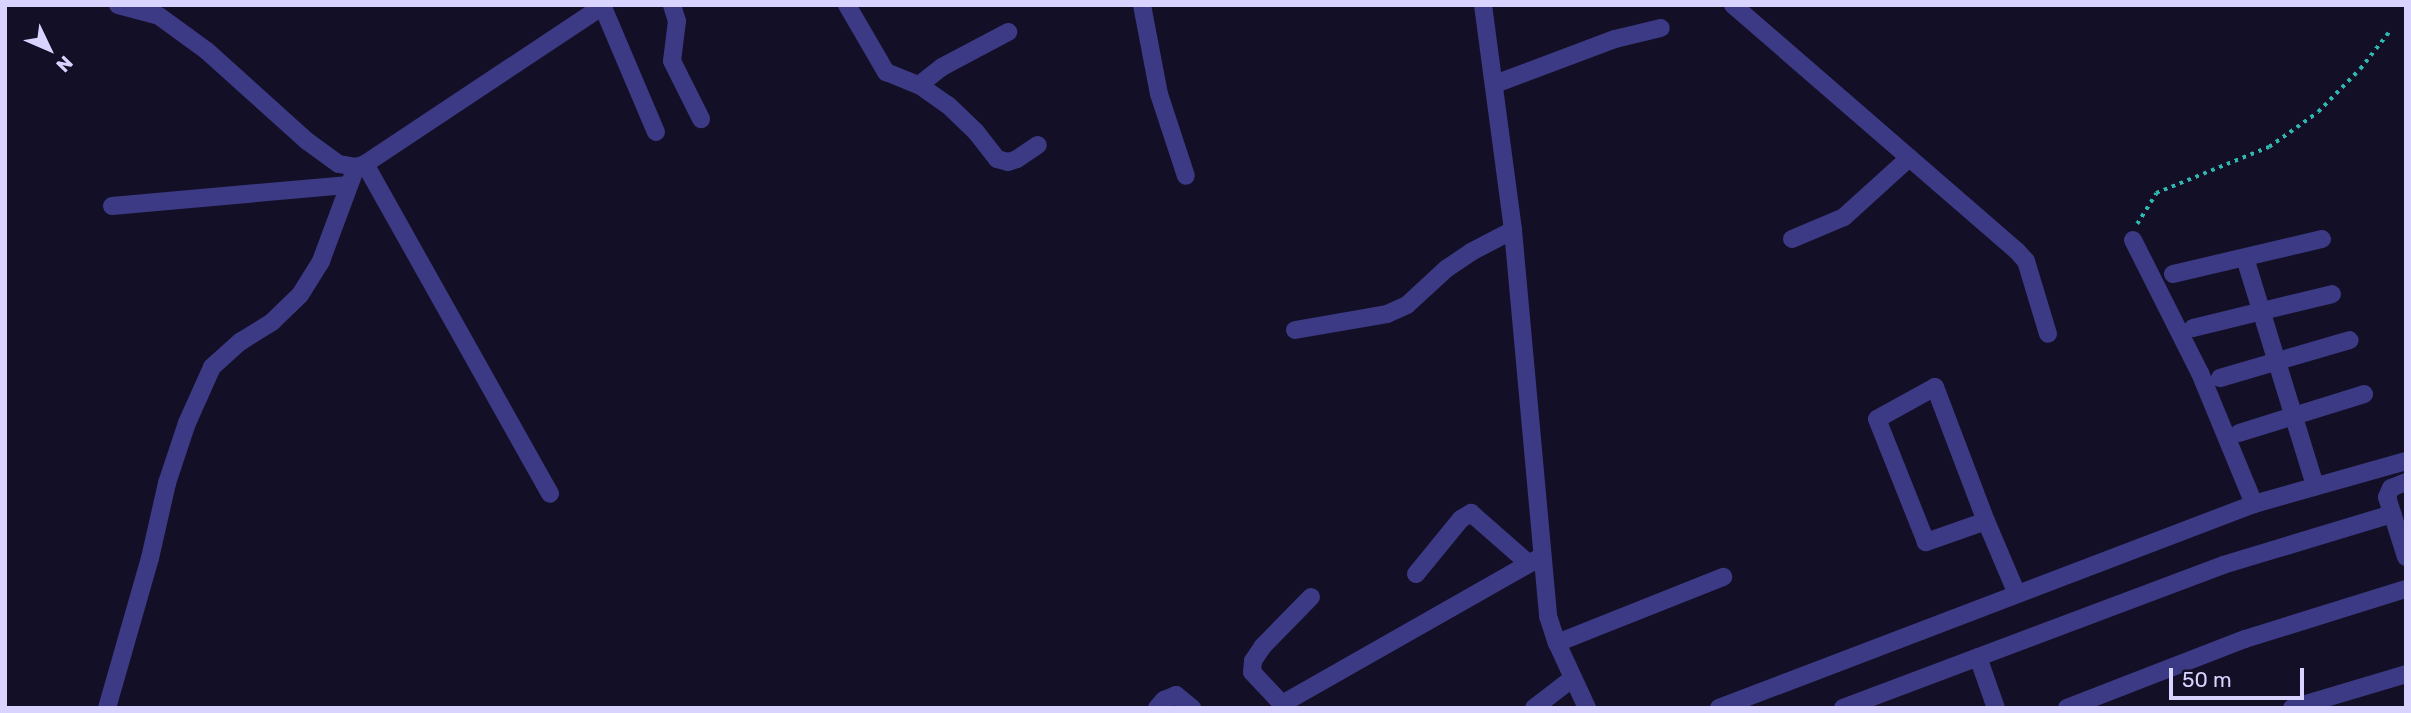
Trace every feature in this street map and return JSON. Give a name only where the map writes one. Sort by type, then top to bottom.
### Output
[{"type":"street","points":[[118,5],[159,16],[207,51],[307,141],[339,164],[361,165]]},
{"type":"street","points":[[107,708],[150,558],[167,483],[187,423],[212,367],[240,342],[273,321],[300,295],[321,261],[349,186],[361,165],[603,5],[656,132]]},
{"type":"street","points":[[672,5],[677,21],[672,61],[701,119]]},
{"type":"street","points":[[847,5],[886,72],[919,85],[948,105],[976,132],[997,159],[1008,162],[1017,159],[1038,145]]},
{"type":"street","points":[[1142,5],[1159,93],[1186,176]]},
{"type":"street","points":[[1483,5],[1513,230],[1534,559],[1557,642],[1587,708]]},
{"type":"street","points":[[1733,5],[2017,251],[2026,261],[2048,334]]},
{"type":"street","points":[[1495,84],[1615,39],[1661,28]]},
{"type":"street","points":[[919,85],[942,67],[1008,32]]},
{"type":"street","points":[[1792,240],[1844,217],[1909,159]]},
{"type":"street","points":[[361,165],[550,494]]},
{"type":"street","points":[[113,206],[349,186]]},
{"type":"street","points":[[1295,330],[1387,314],[1407,305],[1446,269],[1471,252],[1513,230]]},
{"type":"street","points":[[2173,274],[2322,239]]},
{"type":"street","points":[[2133,240],[2200,373],[2254,505]]},
{"type":"street","points":[[2245,258],[2315,486]]},
{"type":"street","points":[[2193,328],[2332,294]]},
{"type":"street","points":[[2220,378],[2350,340]]},
{"type":"street","points":[[1986,521],[1926,542],[1877,419],[1936,387],[1986,521],[2017,594]]},
{"type":"street","points":[[2239,433],[2364,394]]},
{"type":"street","points":[[1719,708],[2254,505],[2406,461]]},
{"type":"street","points":[[2406,482],[2395,485],[2388,492],[2406,557]]},
{"type":"street","points":[[1416,574],[1461,519],[1471,513],[1534,559]]},
{"type":"street","points":[[1843,708],[2223,565],[2392,514]]},
{"type":"street","points":[[1311,597],[1253,661],[1252,672],[1280,706],[1534,559]]},
{"type":"street","points":[[1557,642],[1723,577]]},
{"type":"street","points":[[2067,708],[2245,639],[2406,589]]},
{"type":"street","points":[[1978,657],[1996,708]]},
{"type":"street","points":[[2292,708],[2406,674]]},
{"type":"street","points":[[1534,708],[1573,678]]},
{"type":"street","points":[[1157,708],[1164,700],[1176,695],[1192,708]]},
{"type":"path","points":[[2133,240],[2138,219],[2156,193],[2269,147],[2318,113],[2360,69],[2389,32]]}]
